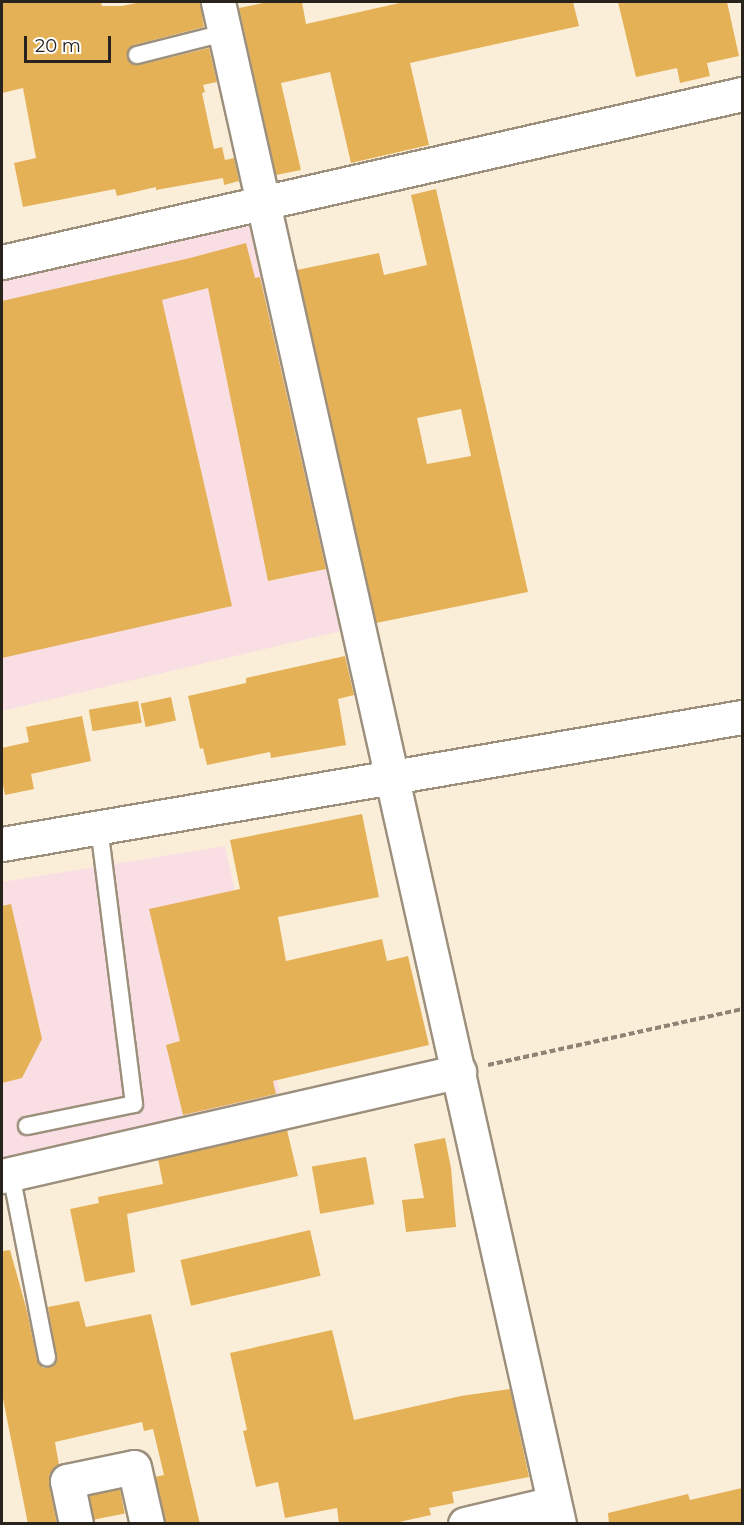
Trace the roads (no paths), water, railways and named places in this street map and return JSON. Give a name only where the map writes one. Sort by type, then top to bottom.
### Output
[{"type":"street","points":[[218,2],[557,1513],[465,1524]]},
{"type":"street","points":[[2,262],[742,94]]},
{"type":"street","points":[[2,844],[742,717]]},
{"type":"street","points":[[6,1175],[459,1071]]},
{"type":"street","points":[[76,1524],[67,1481],[134,1467],[147,1524]]},
{"type":"lane","points":[[137,55],[224,33]]},
{"type":"lane","points":[[27,1126],[134,1104],[99,828]]},
{"type":"lane","points":[[6,1175],[47,1358]]}]
